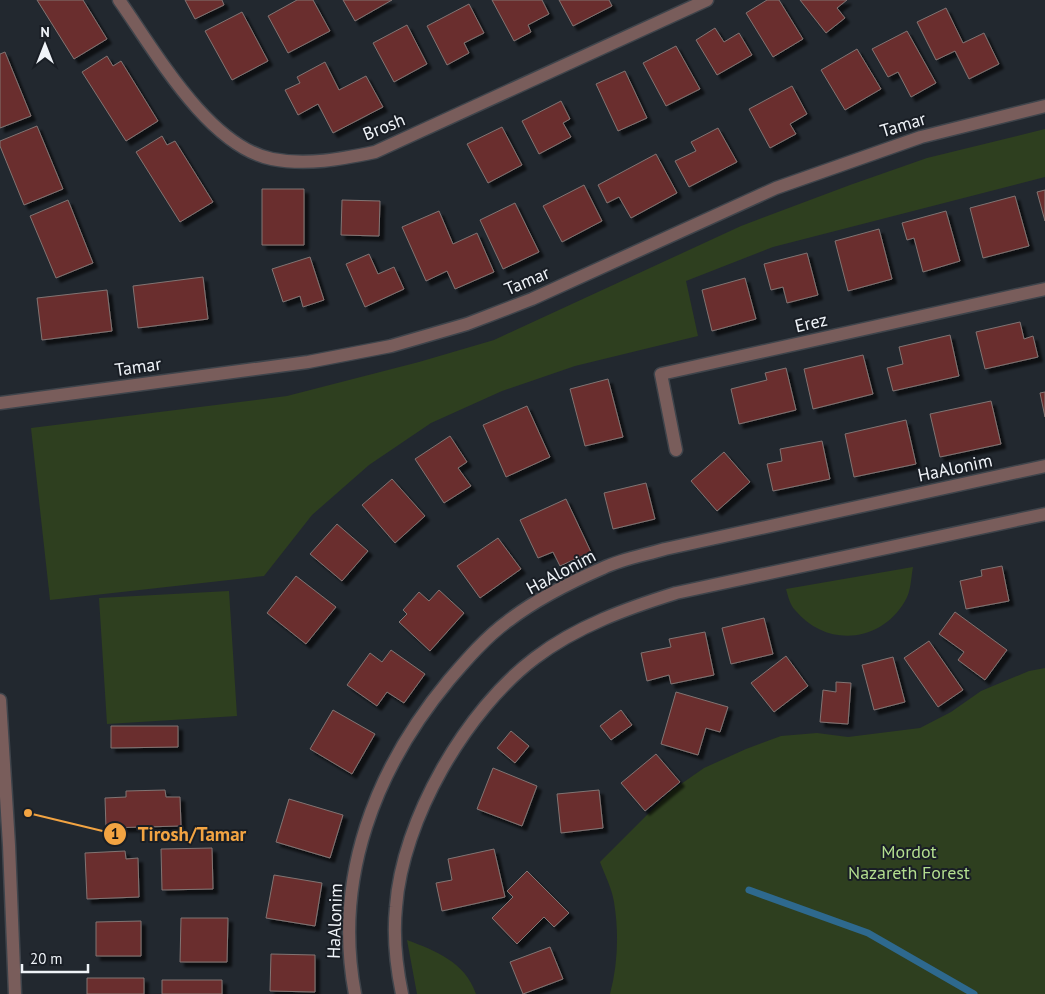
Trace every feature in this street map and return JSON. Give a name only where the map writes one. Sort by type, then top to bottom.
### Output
[{"type":"street","name":"Brosh","points":[[119,0],[176,82],[208,120],[237,145],[272,159],[304,162],[338,160],[375,152],[707,0]]},
{"type":"street","name":"Tamar","points":[[0,403],[308,362],[391,346],[458,327],[532,299],[776,188],[921,137],[1045,106]]},
{"type":"street","name":"Erez","points":[[676,450],[660,374],[1045,289]]},
{"type":"street","name":"HaAlonim","points":[[354,994],[348,941],[349,901],[359,850],[375,803],[399,748],[429,704],[468,658],[508,621],[604,567],[665,549],[1045,466]]},
{"type":"street","points":[[402,994],[395,939],[396,906],[404,862],[419,817],[440,771],[466,732],[501,690],[536,658],[622,610],[676,593],[1045,514]]},
{"type":"street","points":[[0,700],[9,845],[15,994]]},
{"type":"green space","points":[[1045,129],[1045,177],[773,247],[686,281],[698,336],[575,366],[502,391],[431,423],[369,465],[312,515],[264,576],[50,600],[31,428],[287,396],[419,362],[494,340],[741,226],[927,158]]},
{"type":"green space","points":[[913,567],[907,597],[895,615],[882,625],[868,632],[853,636],[837,635],[822,631],[808,622],[793,608],[786,589]]},
{"type":"green space","points":[[229,591],[237,716],[107,724],[99,598]]},
{"type":"green space","name":"Mordot Nazareth Forest","points":[[1045,668],[1045,994],[610,994],[616,960],[617,925],[613,897],[600,862],[671,791],[704,768],[781,736],[817,733],[848,737],[920,728],[951,712],[981,691],[1029,671]]},
{"type":"green space","points":[[407,940],[439,953],[457,966],[465,974],[476,994],[417,994]]},
{"type":"building","points":[[37,0],[83,0],[107,39],[74,59]]},
{"type":"building","points":[[185,0],[222,0],[224,5],[195,19]]},
{"type":"building","points":[[297,0],[313,0],[330,31],[288,53],[268,16]]},
{"type":"building","points":[[343,0],[392,0],[355,21]]},
{"type":"building","points":[[492,0],[542,0],[549,14],[528,25],[531,32],[514,41]]},
{"type":"building","points":[[559,0],[609,0],[612,6],[573,26]]},
{"type":"building","points":[[767,0],[779,0],[803,39],[773,57],[746,13]]},
{"type":"building","points":[[800,0],[847,0],[837,8],[845,18],[826,33]]},
{"type":"building","points":[[469,4],[484,33],[464,43],[469,53],[447,65],[427,26]]},
{"type":"building","points":[[946,8],[963,43],[984,33],[999,64],[969,79],[955,51],[936,60],[917,22]]},
{"type":"building","points":[[242,12],[268,61],[232,80],[205,31]]},
{"type":"building","points":[[407,25],[427,64],[394,82],[373,43]]},
{"type":"building","points":[[715,28],[724,42],[739,33],[752,55],[717,75],[696,40]]},
{"type":"building","points":[[907,31],[936,83],[911,97],[898,72],[888,77],[872,49]]},
{"type":"building","points":[[676,46],[700,89],[666,106],[643,63]]},
{"type":"building","points":[[857,49],[881,89],[845,110],[821,70]]},
{"type":"building","points":[[5,52],[31,116],[0,128],[0,54]]},
{"type":"building","points":[[107,56],[113,66],[121,61],[158,121],[126,141],[82,72]]},
{"type":"building","points":[[325,62],[339,90],[366,76],[383,107],[333,133],[318,104],[298,115],[285,90],[300,83],[297,77]]},
{"type":"building","points":[[625,71],[647,118],[618,131],[596,84]]},
{"type":"building","points":[[792,86],[807,114],[790,124],[796,134],[770,148],[749,109]]},
{"type":"building","points":[[561,101],[570,119],[563,123],[571,137],[539,154],[522,121]]},
{"type":"building","points":[[37,126],[63,189],[24,205],[0,146],[0,141]]},
{"type":"building","points":[[502,127],[522,165],[488,183],[467,144]]},
{"type":"building","points":[[718,128],[737,162],[689,187],[675,161],[696,151],[691,142]]},
{"type":"building","points":[[162,136],[167,145],[175,141],[213,202],[180,222],[136,152]]},
{"type":"building","points":[[656,154],[677,193],[631,218],[619,197],[607,203],[598,185]]},
{"type":"building","points":[[584,185],[602,221],[562,242],[543,206]]},
{"type":"building","points":[[262,189],[304,189],[304,245],[262,245]]},
{"type":"building","points":[[1045,190],[1045,221],[1037,192]]},
{"type":"building","points":[[1015,196],[1029,246],[983,258],[970,208]]},
{"type":"building","points":[[68,200],[93,263],[56,278],[30,216]]},
{"type":"building","points":[[342,200],[380,201],[379,236],[341,235]]},
{"type":"building","points":[[515,203],[539,252],[503,269],[480,220]]},
{"type":"building","points":[[439,211],[453,244],[477,233],[494,272],[455,289],[447,271],[426,281],[402,227]]},
{"type":"building","points":[[946,211],[960,261],[923,272],[914,238],[907,240],[902,223]]},
{"type":"building","points":[[879,229],[892,279],[848,291],[835,241]]},
{"type":"building","points":[[807,253],[818,295],[787,303],[783,287],[771,290],[764,264]]},
{"type":"building","points":[[369,254],[378,274],[394,267],[404,289],[365,307],[346,264]]},
{"type":"building","points":[[310,257],[324,300],[303,307],[300,296],[283,302],[272,269]]},
{"type":"building","points":[[203,277],[208,319],[138,328],[133,286]]},
{"type":"building","points":[[745,278],[756,319],[712,331],[702,290]]},
{"type":"building","points":[[107,290],[112,331],[42,340],[37,298]]},
{"type":"building","points":[[1020,322],[1024,339],[1033,336],[1038,357],[985,369],[976,332]]},
{"type":"building","points":[[950,335],[959,376],[893,391],[887,368],[903,364],[899,347]]},
{"type":"building","points":[[863,355],[873,394],[813,409],[804,369]]},
{"type":"building","points":[[786,368],[796,410],[739,424],[731,389],[767,380],[765,373]]},
{"type":"building","points":[[608,379],[623,437],[585,446],[570,389]]},
{"type":"building","points":[[1045,392],[1045,417],[1040,393]]},
{"type":"building","points":[[991,401],[1001,444],[940,457],[930,414]]},
{"type":"building","points":[[527,406],[550,457],[506,477],[483,425]]},
{"type":"building","points":[[906,420],[916,464],[854,477],[845,434]]},
{"type":"building","points":[[450,436],[467,462],[458,468],[471,486],[444,503],[415,459]]},
{"type":"building","points":[[822,441],[830,479],[773,491],[767,464],[782,461],[780,449]]},
{"type":"building","points":[[724,452],[750,482],[717,511],[691,481]]},
{"type":"building","points":[[392,479],[425,516],[395,543],[362,505]]},
{"type":"building","points":[[646,483],[655,519],[613,529],[604,493]]},
{"type":"building","points":[[566,499],[591,552],[560,566],[553,552],[538,558],[520,520]]},
{"type":"building","points":[[337,524],[368,551],[342,581],[310,554]]},
{"type":"building","points":[[498,538],[521,569],[480,598],[457,566]]},
{"type":"building","points":[[1002,566],[1009,601],[966,609],[960,581],[982,576],[981,570]]},
{"type":"building","points":[[296,576],[336,607],[306,644],[267,613]]},
{"type":"building","points":[[439,590],[464,613],[430,651],[399,622],[407,614],[403,610],[419,592],[429,601]]},
{"type":"building","points":[[955,612],[1007,650],[985,680],[958,660],[964,652],[939,634]]},
{"type":"building","points":[[764,618],[773,654],[731,664],[722,628]]},
{"type":"building","points":[[705,632],[714,675],[671,684],[669,675],[647,681],[641,653],[671,647],[669,639]]},
{"type":"building","points":[[929,641],[963,690],[938,707],[904,658]]},
{"type":"building","points":[[391,650],[425,674],[404,703],[387,692],[377,706],[347,685],[370,653],[382,662]]},
{"type":"building","points":[[786,656],[808,686],[774,712],[751,683]]},
{"type":"building","points":[[893,657],[905,702],[874,710],[862,665]]},
{"type":"building","points":[[836,682],[851,683],[848,724],[820,722],[823,690],[836,692]]},
{"type":"building","points":[[676,692],[728,707],[720,732],[706,728],[698,755],[661,744]]},
{"type":"building","points":[[333,710],[375,734],[352,774],[310,749]]},
{"type":"building","points":[[621,710],[632,725],[611,740],[600,726]]},
{"type":"building","points":[[111,726],[178,726],[178,747],[111,748]]},
{"type":"building","points":[[511,731],[529,746],[515,763],[497,748]]},
{"type":"building","points":[[656,754],[680,782],[645,811],[621,783]]},
{"type":"building","points":[[493,768],[537,786],[522,826],[477,809]]},
{"type":"building","points":[[165,790],[166,797],[180,797],[181,826],[106,828],[105,798],[126,797],[126,791]]},
{"type":"building","points":[[599,790],[603,828],[561,833],[557,794]]},
{"type":"building","points":[[289,799],[343,815],[330,858],[276,842]]},
{"type":"building","points":[[212,848],[213,889],[162,890],[161,849]]},
{"type":"building","points":[[494,849],[505,897],[442,911],[436,883],[452,880],[448,859]]},
{"type":"building","points":[[125,851],[126,859],[138,858],[139,897],[87,899],[85,853]]},
{"type":"building","points":[[527,871],[569,913],[554,927],[544,917],[517,944],[492,918],[513,897],[507,891]]},
{"type":"building","points":[[274,875],[322,883],[315,926],[266,918]]},
{"type":"building","points":[[181,918],[228,918],[227,962],[180,962]]},
{"type":"building","points":[[141,921],[141,956],[96,956],[96,922]]},
{"type":"building","points":[[550,947],[563,979],[523,994],[510,962]]},
{"type":"building","points":[[271,954],[315,955],[315,992],[270,991]]},
{"type":"building","points":[[87,978],[144,978],[144,994],[87,994]]},
{"type":"building","points":[[162,980],[222,980],[222,994],[162,994]]},
{"type":"waterway","points":[[749,890],[868,933],[974,994]]},
{"type":"place","name":"Tirosh/Tamar","points":[[28,813]]}]
